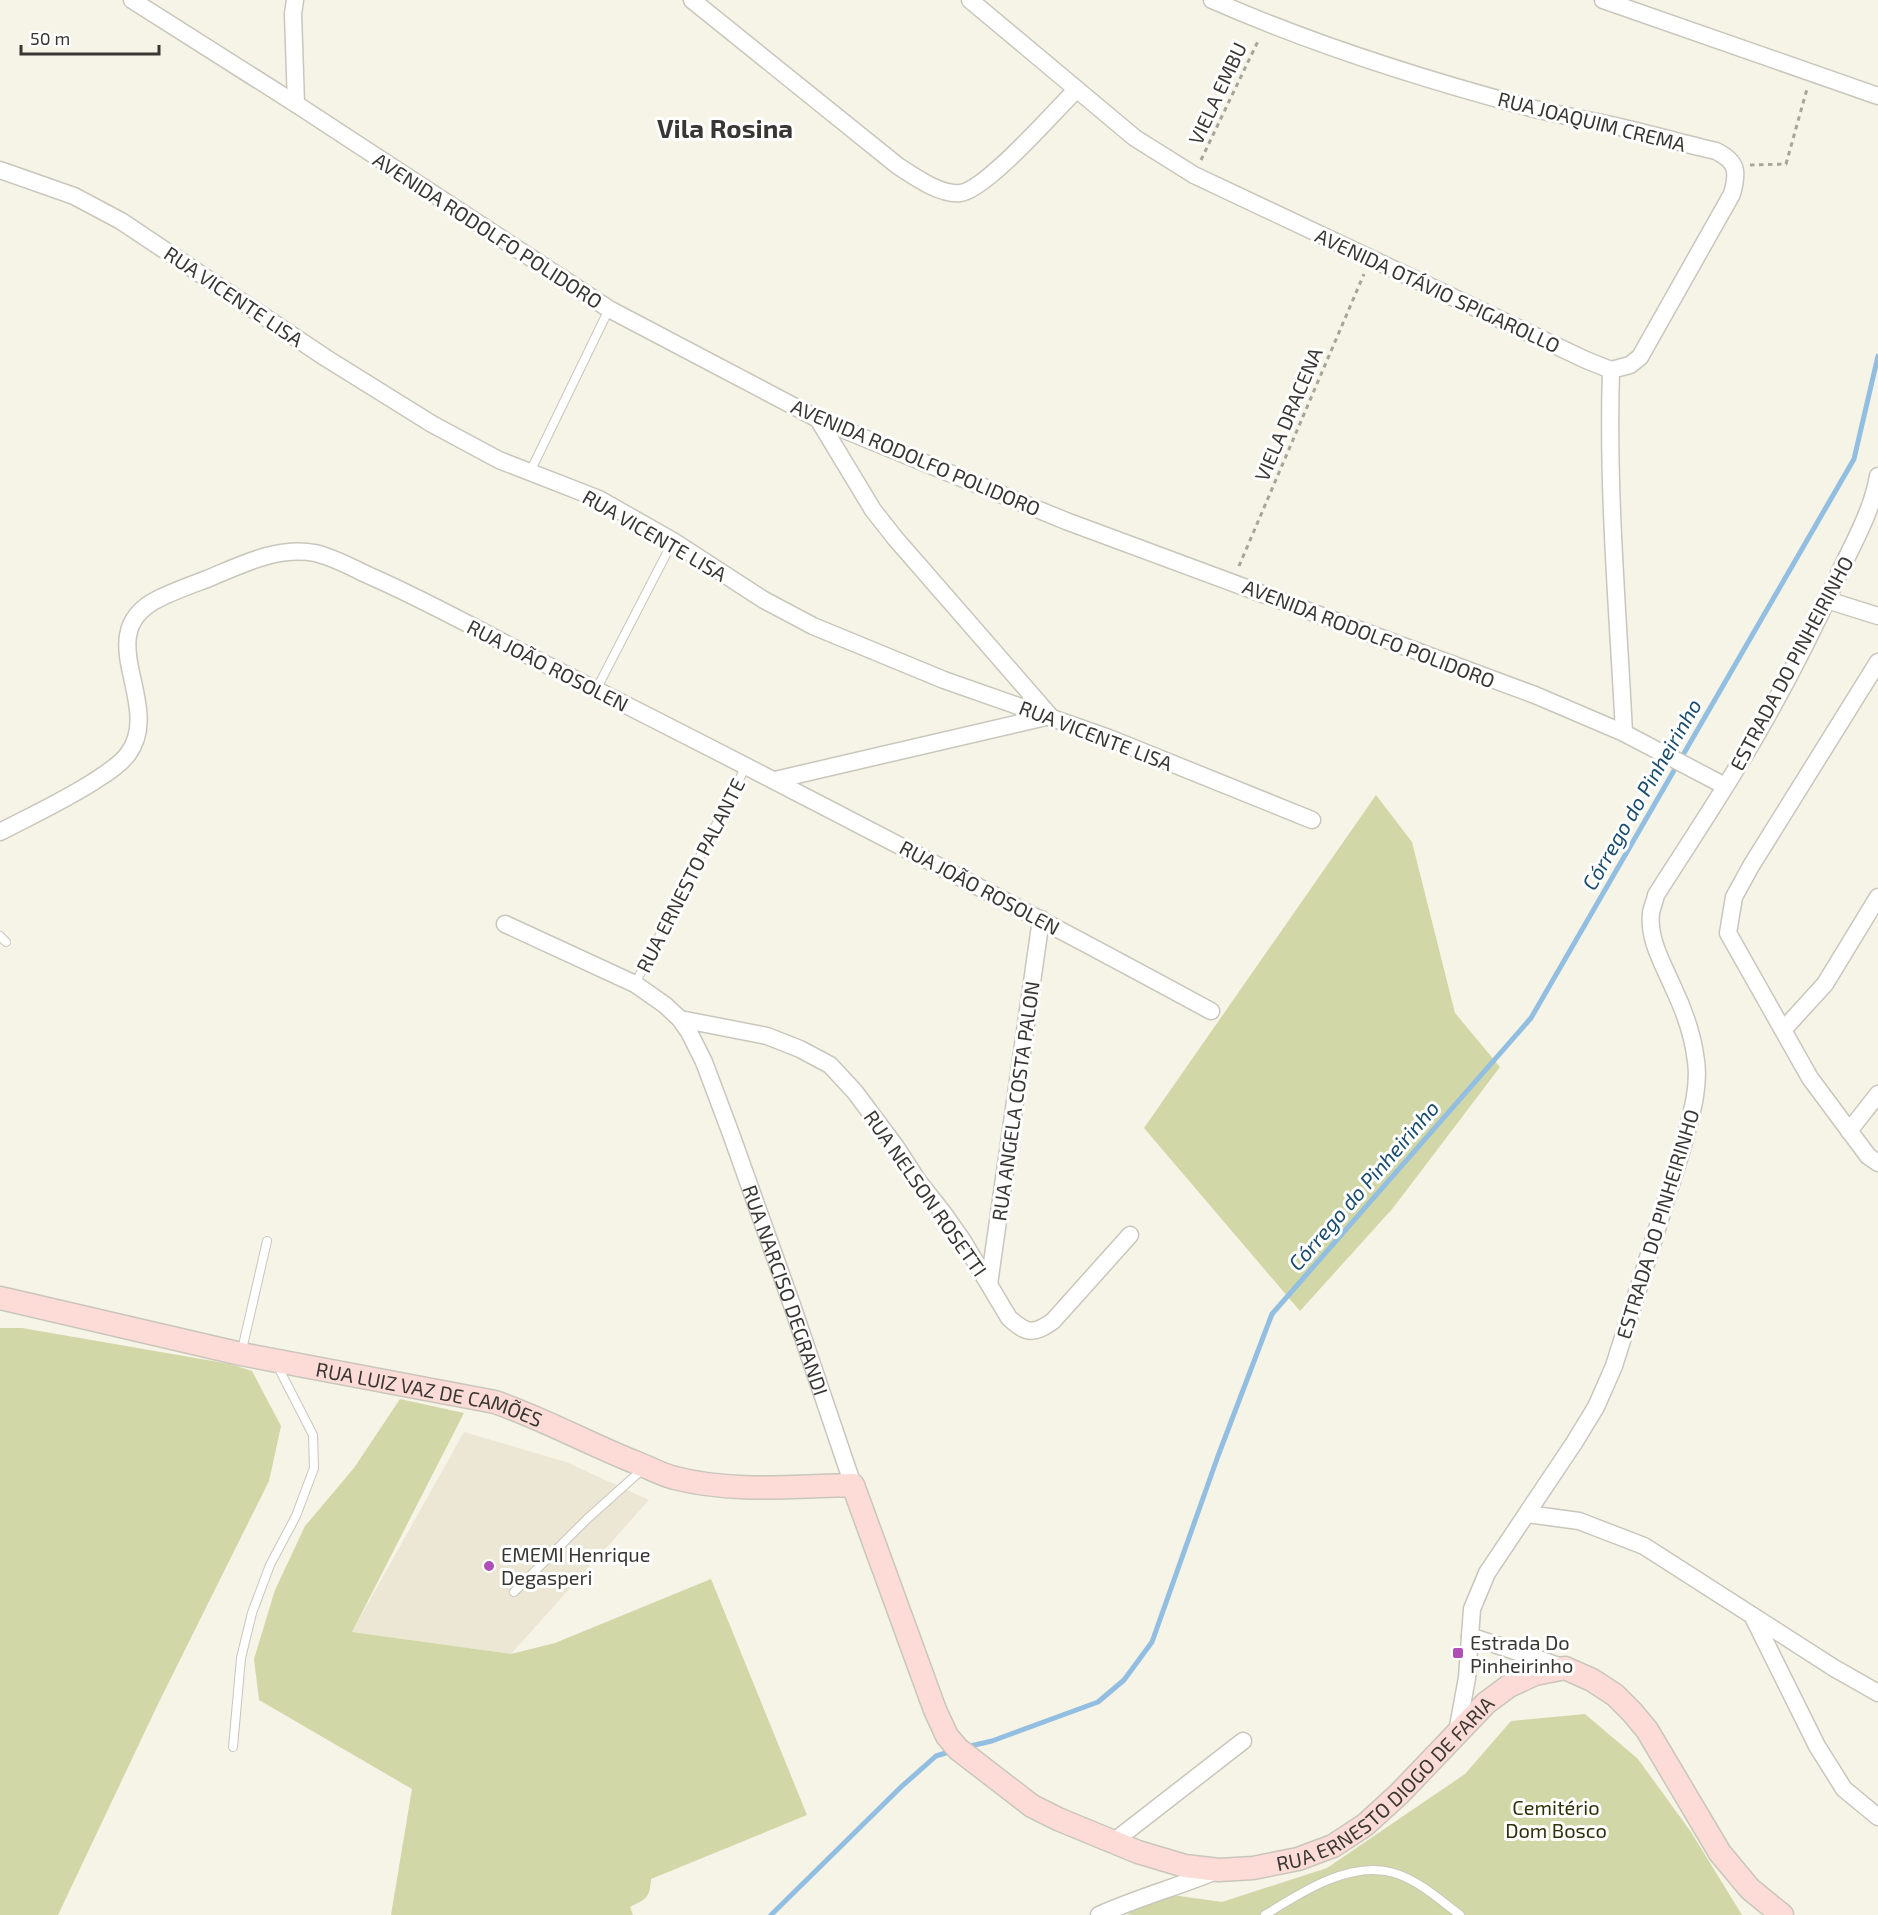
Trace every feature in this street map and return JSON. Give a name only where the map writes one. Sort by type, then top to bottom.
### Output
[{"type":"main road","name":"RUA LUIZ VAZ DE CAMÕES","points":[[0,1298],[241,1354],[495,1402],[526,1413],[645,1466],[690,1482],[737,1487],[852,1485]]},
{"type":"main road","name":"RUA NARCISO DEGRANDI","points":[[852,1485],[935,1710],[956,1746]]},
{"type":"main road","name":"RUA ERNESTO DIOGO DE FARIA","points":[[956,1746],[1032,1806],[1113,1842],[1185,1866],[1219,1870],[1253,1868],[1298,1859],[1333,1846],[1365,1825],[1400,1793],[1486,1703],[1509,1686],[1535,1674],[1565,1668]]},
{"type":"main road","points":[[1565,1668],[1592,1680],[1615,1695],[1632,1712],[1647,1730],[1720,1853],[1750,1889],[1782,1915]]},
{"type":"street","name":"AVENIDA RODOLFO POLIDORO","points":[[132,0],[296,104],[609,309],[818,419],[1066,521],[1534,695],[1624,733],[1725,786]]},
{"type":"street","points":[[295,0],[293,14],[296,104]]},
{"type":"street","points":[[692,0],[898,166],[926,184],[950,193],[962,193],[989,178],[1076,90]]},
{"type":"street","name":"AVENIDA OTÁVIO SPIGAROLLO","points":[[970,0],[1135,138],[1194,175],[1371,260],[1611,370]]},
{"type":"street","name":"RUA JOAQUIM CREMA","points":[[1212,0],[1337,50],[1408,73],[1536,109],[1716,151],[1734,165]]},
{"type":"street","points":[[1603,0],[1878,96]]},
{"type":"street","points":[[1624,733],[1612,500],[1611,370],[1630,365],[1640,357],[1649,343],[1732,194],[1736,177],[1734,165]]},
{"type":"street","name":"RUA VICENTE LISA","points":[[0,170],[74,196],[121,221],[326,358],[432,424],[490,456],[599,499],[673,541],[764,600],[813,626],[944,680],[1120,742],[1312,820]]},
{"type":"street","points":[[818,419],[887,529],[1050,716]]},
{"type":"street","name":"ESTRADA DO PINHEIRINHO","points":[[1457,1731],[1467,1678],[1472,1610],[1487,1573],[1590,1416],[1614,1366],[1683,1146],[1696,1091],[1696,1060],[1688,1023],[1660,958],[1652,933],[1651,913],[1656,895],[1761,728],[1827,600],[1864,520],[1876,489],[1878,477]]},
{"type":"street","name":"RUA JOÃO ROSOLEN","points":[[0,832],[72,795],[110,771],[127,756],[135,741],[139,724],[138,700],[127,655],[127,634],[137,615],[153,601],[274,554],[296,551],[319,554],[398,588],[774,780],[1041,919],[1211,1011]]},
{"type":"street","points":[[1827,600],[1878,616]]},
{"type":"street","points":[[1878,662],[1751,866],[1734,897],[1728,933],[1810,1078],[1868,1156],[1878,1163]]},
{"type":"street","name":"RUA ERNESTO PALANTE","points":[[774,780],[1050,716]]},
{"type":"street","points":[[1783,1030],[1825,984],[1878,897]]},
{"type":"street","name":"RUA ANGELA COSTA PALON","points":[[989,1284],[1041,919]]},
{"type":"street","name":"RUA NARCISO DEGRANDI","points":[[505,924],[635,984],[665,1005],[680,1019],[704,1062],[731,1134],[792,1305],[852,1485]]},
{"type":"street","name":"RUA NELSON ROSETTI","points":[[680,1019],[767,1036],[800,1049],[830,1065],[855,1092],[896,1147],[963,1242],[1009,1318],[1020,1327],[1032,1332],[1040,1330],[1053,1321],[1130,1235]]},
{"type":"street","points":[[1849,1131],[1878,1094]]},
{"type":"street","points":[[1527,1514],[1579,1521],[1644,1546],[1834,1668],[1878,1693]]},
{"type":"street","points":[[1753,1617],[1817,1746],[1844,1789],[1878,1816]]},
{"type":"street","points":[[1470,1636],[1565,1668]]},
{"type":"street","points":[[1113,1842],[1243,1741]]},
{"type":"street","name":"RUA ERNESTO DIOGO DE FARIA","points":[[1099,1915],[1132,1900],[1174,1888],[1219,1870]]},
{"type":"lane","points":[[531,472],[609,309]]},
{"type":"lane","points":[[596,690],[673,541]]},
{"type":"lane","name":"RUA ERNESTO PALANTE","points":[[635,984],[746,766]]},
{"type":"lane","points":[[241,1354],[267,1241]]},
{"type":"lane","points":[[234,1747],[241,1658],[252,1613],[270,1565],[296,1516],[314,1468],[313,1435],[274,1360]]},
{"type":"lane","points":[[514,1592],[587,1519],[645,1466]]},
{"type":"lane","points":[[1265,1915],[1301,1892],[1335,1877],[1375,1870],[1393,1872],[1408,1879],[1433,1894],[1460,1915]]},
{"type":"path","name":"VIELA EMBU","points":[[1194,175],[1266,23]]},
{"type":"path","points":[[1734,165],[1786,164],[1811,73]]},
{"type":"path","name":"VIELA DRACENA","points":[[1232,581],[1371,260]]},
{"type":"shaded area","name":"EMEMI Henrique Degasperi","points":[[464,1432],[566,1462],[649,1500],[511,1654],[352,1632]]},
{"type":"green space","points":[[1376,795],[1412,842],[1455,1013],[1500,1067],[1393,1208],[1300,1311],[1144,1128]]},
{"type":"green space","points":[[0,1328],[22,1328],[230,1364],[252,1371],[281,1426],[269,1481],[158,1704],[58,1915],[0,1915]]},
{"type":"green space","points":[[400,1399],[464,1413],[352,1632],[511,1654],[555,1643],[711,1579],[807,1815],[651,1879],[650,1890],[646,1897],[630,1907],[633,1915],[391,1915],[412,1789],[259,1700],[254,1659],[275,1590],[305,1526],[354,1468]]},
{"type":"green space","name":"Cemitério Dom Bosco","points":[[1585,1714],[1638,1759],[1691,1832],[1742,1915],[1127,1915],[1158,1893],[1222,1902],[1327,1868],[1465,1774],[1511,1721]]},
{"type":"waterway","name":"Córrego do Pinheirinho","points":[[966,1747],[992,1741],[1098,1702],[1124,1680],[1152,1642],[1218,1456],[1272,1314],[1531,1018],[1854,459],[1878,356]]},
{"type":"waterway","name":"Córrego do Pinheirinho","points":[[771,1915],[901,1787],[936,1756],[952,1751]]},
{"type":"place","name":"EMEMI Henrique Degasperi","points":[[489,1566]]},
{"type":"place","name":"Estrada Do Pinheirinho","points":[[1458,1653]]},
{"type":"district","name":"Vila Rosina","points":[[725,127]]}]
